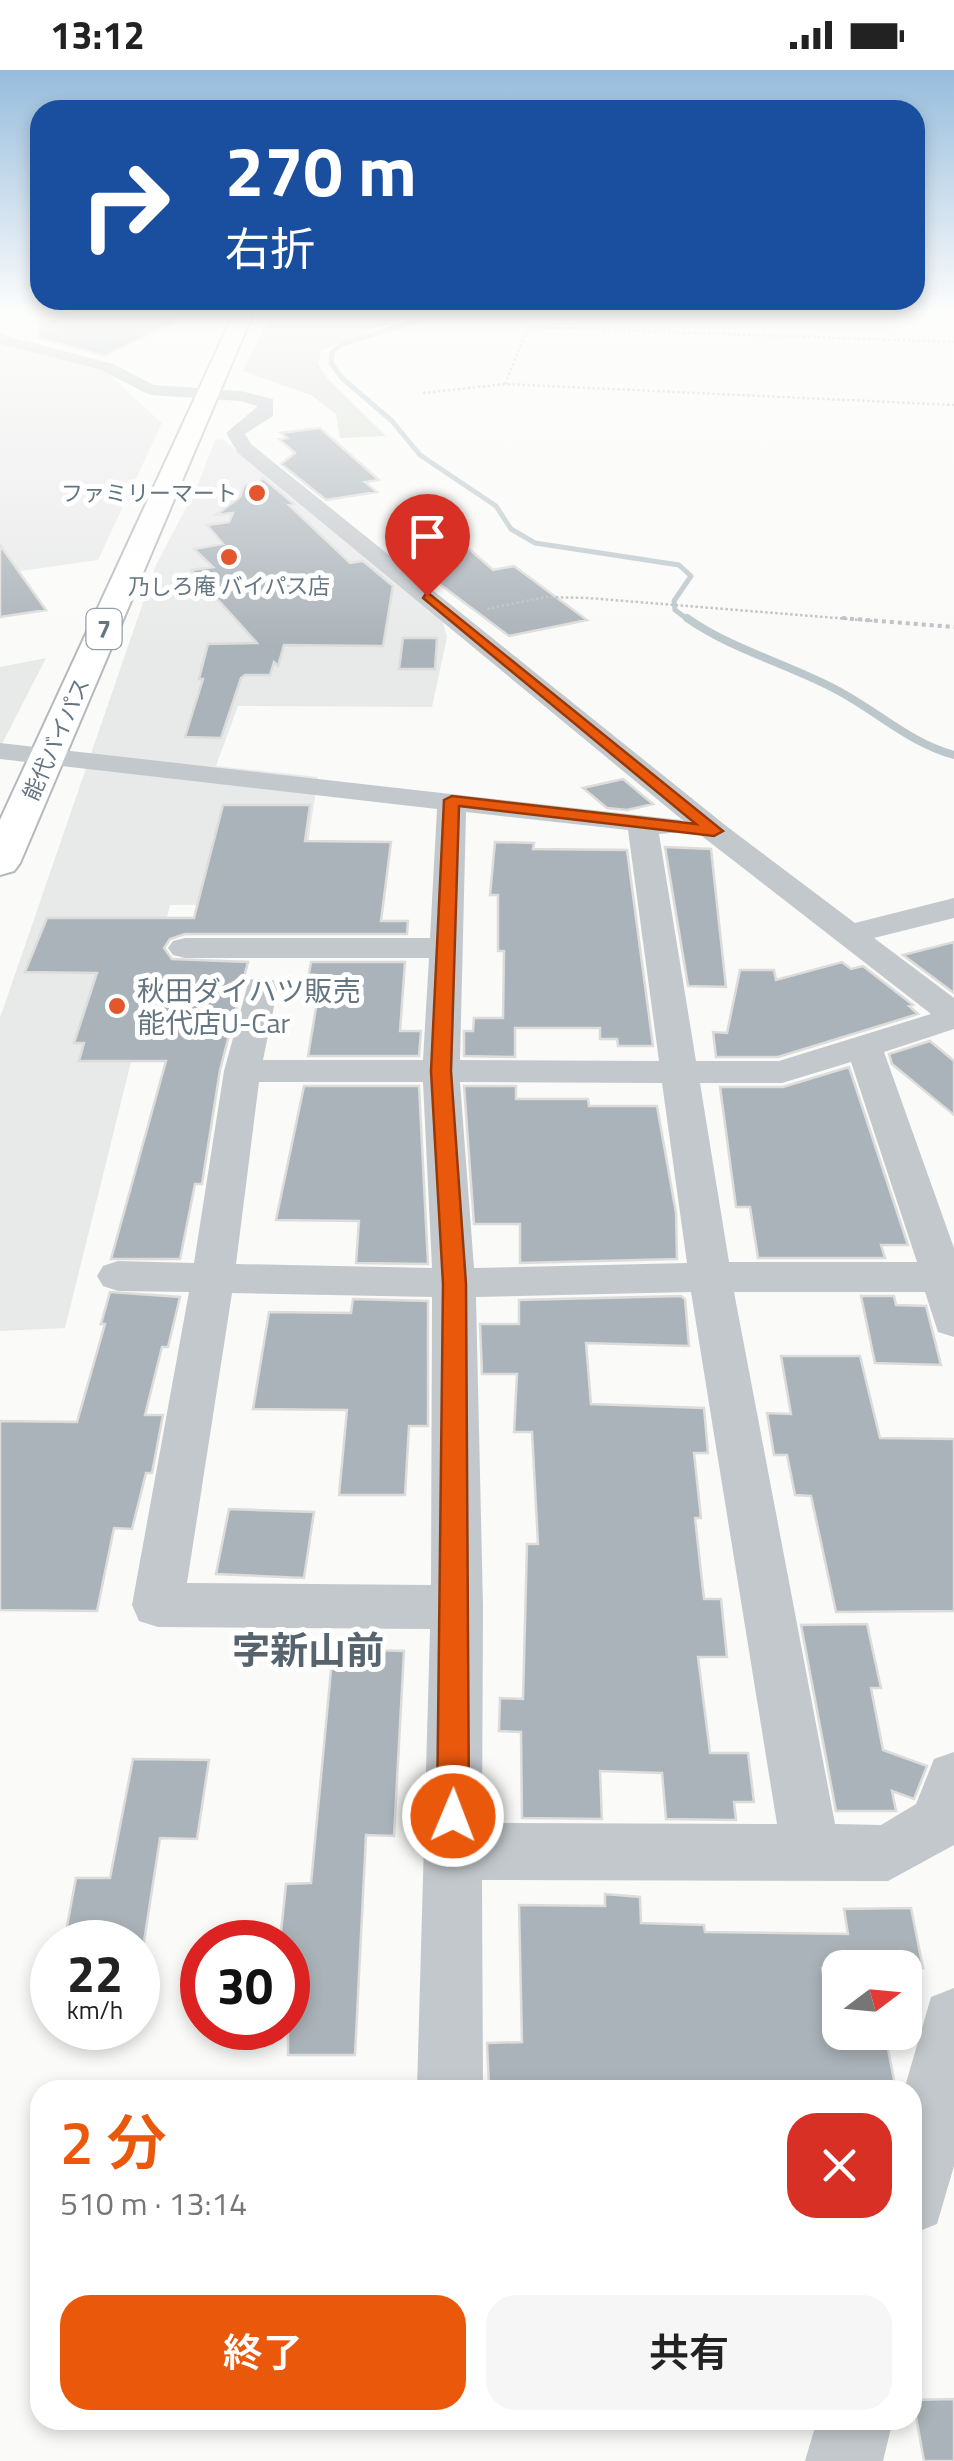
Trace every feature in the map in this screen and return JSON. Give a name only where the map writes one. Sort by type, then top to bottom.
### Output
[{"type":"highway","name":"能代バイパス","points":[[0,862],[192,423]]},
{"type":"street","points":[[251,423],[235,433],[238,442],[307,502],[453,616],[714,831],[954,1017]]},
{"type":"street","points":[[0,751],[714,831]]},
{"type":"street","points":[[450,2080],[456,1607],[454,1284],[441,1071],[452,800]]},
{"type":"street","points":[[642,823],[710,1276],[811,1853]]},
{"type":"street","points":[[850,934],[954,908]]},
{"type":"street","points":[[185,948],[446,948]]},
{"type":"street","points":[[261,987],[242,1070],[213,1276],[158,1605],[456,1607]]},
{"type":"street","points":[[242,1070],[782,1072],[954,1017]]},
{"type":"street","points":[[864,1047],[948,1276],[954,1321]]},
{"type":"street","points":[[118,1276],[454,1284],[710,1276],[948,1276]]},
{"type":"street","points":[[452,1850],[888,1853],[938,1824],[954,1778]]},
{"type":"street","points":[[922,2170],[944,2105],[954,2020]]},
{"type":"street","points":[[844,2461],[852,2430]]},
{"type":"path","points":[[453,616],[546,598],[954,627]]},
{"type":"shaded area","points":[[0,423],[162,423],[98,560],[0,574]]},
{"type":"shaded area","points":[[337,423],[372,423],[386,436],[340,438]]},
{"type":"shaded area","points":[[223,439],[264,474],[320,499],[435,595],[447,637],[432,707],[238,706],[216,766],[318,777],[299,904],[170,905],[65,1328],[0,1331],[0,1018],[156,565],[197,487],[215,440]]},
{"type":"shaded area","points":[[46,658],[0,748],[0,667]]},
{"type":"building","points":[[320,428],[379,480],[365,482],[377,492],[326,500],[281,464],[295,453],[279,439],[287,438],[281,433]]},
{"type":"building","points":[[263,478],[294,504],[289,505],[350,563],[363,561],[393,586],[383,646],[284,645],[278,666],[274,662],[270,675],[241,678],[221,738],[185,737],[203,679],[199,679],[208,644],[257,643],[191,570],[213,567],[194,549],[223,544],[207,525],[229,522],[233,513],[216,515],[240,497],[244,485],[255,485]]},
{"type":"building","points":[[0,545],[46,610],[0,617]]},
{"type":"building","points":[[467,547],[493,570],[514,566],[587,620],[509,636],[402,556]]},
{"type":"building","points":[[403,638],[437,638],[435,669],[399,669]]},
{"type":"building","points":[[623,779],[653,804],[627,810],[607,808],[583,788]]},
{"type":"building","points":[[223,805],[310,805],[305,841],[391,842],[381,921],[408,921],[407,934],[185,934],[170,939],[164,948],[172,959],[248,962],[220,1070],[202,1184],[195,1184],[180,1259],[111,1259],[166,1061],[79,1061],[84,1043],[74,1043],[97,973],[25,972],[47,918],[194,918]]},
{"type":"building","points":[[495,842],[534,843],[533,849],[627,850],[653,1046],[618,1046],[617,1039],[600,1039],[600,1028],[515,1028],[515,1057],[464,1056],[464,1031],[473,1031],[474,1018],[503,1018],[504,951],[498,951],[498,895],[490,895]]},
{"type":"building","points":[[665,847],[711,849],[726,987],[688,986]]},
{"type":"building","points":[[954,942],[954,993],[903,955]]},
{"type":"building","points":[[311,962],[405,962],[400,1031],[421,1031],[419,1056],[308,1056],[319,990],[306,990]]},
{"type":"building","points":[[842,962],[851,969],[863,966],[913,1005],[909,1006],[918,1014],[778,1057],[716,1057],[713,1032],[727,1033],[740,970],[774,970],[776,980]]},
{"type":"building","points":[[930,1041],[954,1061],[954,1115],[892,1064],[889,1054]]},
{"type":"building","points":[[849,1067],[908,1245],[881,1245],[885,1258],[758,1258],[750,1207],[736,1207],[720,1087],[783,1087]]},
{"type":"building","points":[[304,1086],[419,1086],[428,1264],[356,1263],[359,1221],[276,1220]]},
{"type":"building","points":[[464,1086],[516,1086],[516,1099],[588,1099],[589,1106],[657,1106],[676,1213],[677,1259],[520,1263],[520,1224],[474,1224]]},
{"type":"building","points":[[110,1292],[180,1297],[168,1347],[162,1347],[145,1415],[163,1415],[152,1473],[146,1473],[132,1529],[114,1528],[97,1611],[0,1610],[0,1421],[77,1422],[105,1324],[101,1324]]},
{"type":"building","points":[[681,1296],[685,1299],[689,1346],[586,1343],[591,1404],[704,1408],[708,1453],[694,1453],[701,1518],[695,1518],[704,1599],[721,1599],[727,1657],[698,1657],[710,1753],[748,1753],[754,1802],[734,1802],[736,1820],[666,1819],[662,1773],[600,1771],[602,1819],[522,1818],[521,1732],[499,1731],[500,1698],[523,1699],[527,1544],[538,1544],[532,1432],[514,1432],[517,1374],[482,1374],[480,1324],[519,1324],[519,1300]]},
{"type":"building","points":[[861,1296],[894,1296],[896,1305],[926,1306],[941,1365],[875,1363]]},
{"type":"building","points":[[353,1299],[428,1301],[428,1426],[409,1426],[405,1495],[339,1495],[347,1410],[253,1409],[269,1312],[351,1313]]},
{"type":"building","points":[[781,1356],[860,1356],[880,1438],[954,1439],[954,1611],[836,1612],[811,1496],[795,1495],[787,1455],[774,1455],[767,1413],[791,1414]]},
{"type":"building","points":[[229,1509],[314,1512],[304,1578],[216,1574]]},
{"type":"building","points":[[867,1624],[881,1688],[871,1688],[883,1750],[927,1766],[914,1799],[892,1791],[896,1811],[836,1811],[801,1625]]},
{"type":"building","points":[[333,1649],[404,1651],[394,1836],[366,1835],[355,2055],[288,2055],[288,2050],[310,2050],[310,1920],[282,1920],[286,1884],[311,1883]]},
{"type":"building","points":[[133,1759],[209,1760],[197,1839],[160,1838],[147,1920],[68,1920],[76,1878],[110,1878]]},
{"type":"building","points":[[605,1894],[640,1897],[641,1923],[704,1925],[705,1932],[848,1934],[844,1909],[911,1908],[919,1950],[822,1950],[822,2050],[888,2050],[894,2080],[489,2080],[487,2043],[522,2042],[519,1905],[605,1906]]},
{"type":"building","points":[[954,2399],[954,2461],[924,2461],[918,2430],[922,2430],[922,2400]]},
{"type":"waterway","points":[[393,423],[420,455],[496,506],[511,529],[535,543],[679,565],[691,576],[674,601],[675,610],[690,621]]},
{"type":"waterway","points":[[687,618],[833,688],[906,734],[954,755]]},
{"type":"place","name":"ファミリーマート","points":[[257,493]]},
{"type":"place","name":"乃しろ庵 バイパス店","points":[[229,557]]},
{"type":"place","name":"秋田ダイハツ販売 能代店U-Car","points":[[117,1006]]},
{"type":"district","name":"字新山前","points":[[308,1650]]},
{"type":"route","points":[[427,596],[714,831],[452,800],[441,1071],[454,1284],[453,1816]]}]
